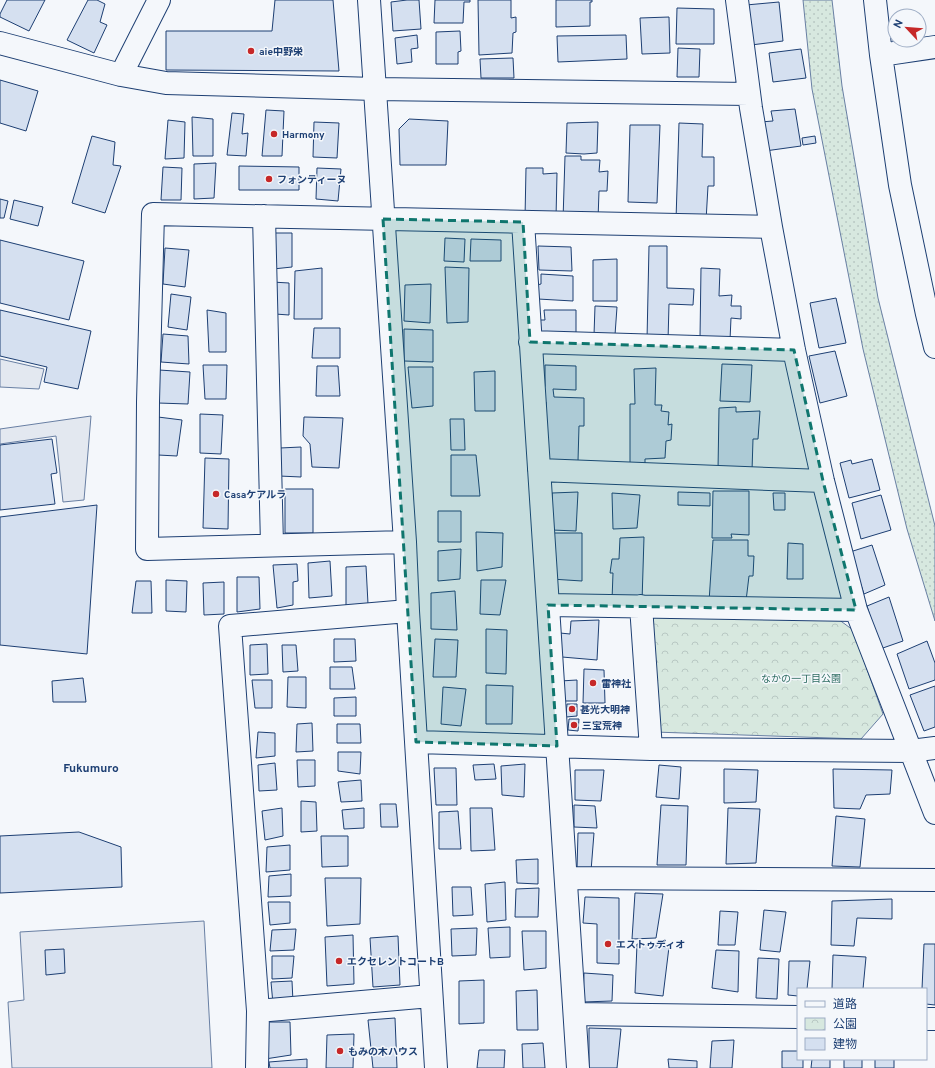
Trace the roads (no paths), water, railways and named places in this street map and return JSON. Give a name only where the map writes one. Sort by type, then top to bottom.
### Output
[{"type":"street","points":[[121,75],[159,0]]},
{"type":"street","points":[[369,0],[406,542],[408,611],[436,1068]]},
{"type":"street","points":[[737,0],[771,227],[794,350],[822,481],[856,610],[935,813]]},
{"type":"street","points":[[875,0],[881,55],[900,185],[935,348]]},
{"type":"street","points":[[0,43],[121,75],[166,82],[375,90],[750,94]]},
{"type":"street","points":[[881,55],[935,47]]},
{"type":"street","points":[[406,542],[146,549],[153,214],[771,227]]},
{"type":"street","points":[[264,216],[272,545]]},
{"type":"street","points":[[522,222],[578,1068]]},
{"type":"street","points":[[530,342],[794,350]]},
{"type":"street","points":[[539,470],[822,481]]},
{"type":"street","points":[[548,605],[856,610]]},
{"type":"street","points":[[641,606],[651,748]]},
{"type":"street","points":[[257,1068],[258,1011],[230,626],[408,611]]},
{"type":"street","points":[[416,742],[651,748],[911,751],[935,748]]},
{"type":"street","points":[[566,878],[935,880]]},
{"type":"street","points":[[258,1011],[431,996]]},
{"type":"street","points":[[575,1014],[797,1017]]},
{"type":"place","name":"aie中野栄","points":[[251,51]]},
{"type":"place","name":"Harmony","points":[[274,134]]},
{"type":"place","name":"フォンティーヌ","points":[[269,179]]},
{"type":"place","name":"Casaケアルラ","points":[[216,494]]},
{"type":"place","name":"雷神社","points":[[593,683]]},
{"type":"place","name":"甚光大明神","points":[[572,709]]},
{"type":"place","name":"三宝荒神","points":[[574,725]]},
{"type":"place","name":"エストゥディオ","points":[[608,944]]},
{"type":"place","name":"エクセレントコートB","points":[[339,961]]},
{"type":"place","name":"もみの木ハウス","points":[[340,1051]]},
{"type":"district","name":"Fukumuro","points":[[91,768]]},
{"type":"park label","name":"なかの一丁目公園","points":[[801,678]]}]
